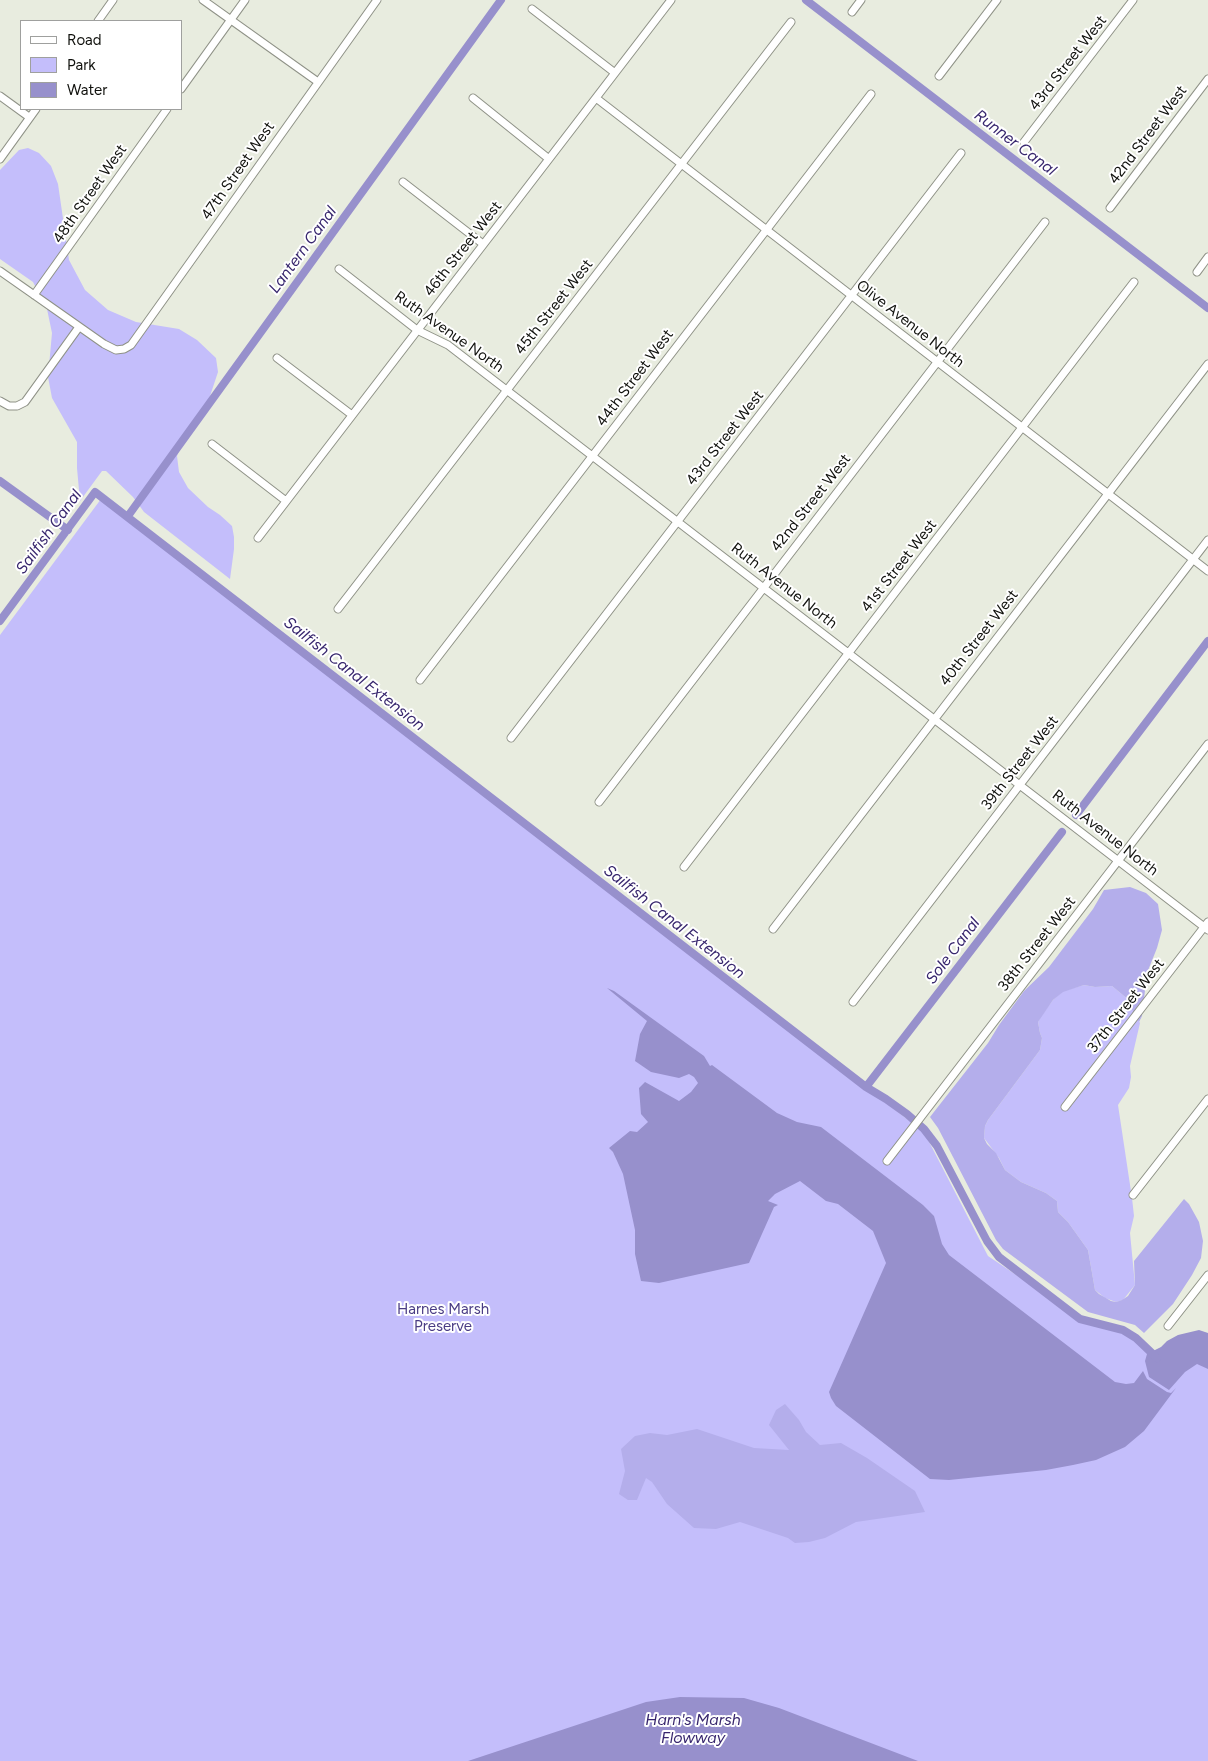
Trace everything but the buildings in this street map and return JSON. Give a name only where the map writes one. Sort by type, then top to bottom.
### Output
[{"type":"street","points":[[99,20],[113,0]]},
{"type":"street","points":[[203,0],[318,82]]},
{"type":"street","points":[[182,88],[245,0]]},
{"type":"street","name":"47th Street West","points":[[79,327],[116,350],[124,349],[131,345],[377,0]]},
{"type":"street","name":"46th Street West","points":[[258,538],[671,0]]},
{"type":"street","points":[[852,12],[861,0]]},
{"type":"street","points":[[939,76],[997,0]]},
{"type":"street","name":"43rd Street West","points":[[1024,142],[1133,0]]},
{"type":"street","points":[[532,9],[615,73]]},
{"type":"street","name":"45th Street West","points":[[338,609],[791,22]]},
{"type":"street","name":"42nd Street West","points":[[1110,208],[1208,79]]},
{"type":"street","name":"44th Street West","points":[[420,680],[871,94]]},
{"type":"street","points":[[0,96],[30,117]]},
{"type":"street","points":[[473,98],[550,159]]},
{"type":"street","name":"Olive Avenue North","points":[[596,98],[1208,571]]},
{"type":"street","points":[[0,159],[35,110]]},
{"type":"street","name":"48th Street West","points":[[34,295],[166,110]]},
{"type":"street","name":"43rd Street West","points":[[511,738],[961,154]]},
{"type":"street","points":[[403,182],[483,244]]},
{"type":"street","name":"42nd Street West","points":[[599,802],[1044,222]]},
{"type":"street","points":[[1197,272],[1208,257]]},
{"type":"street","name":"Ruth Avenue North","points":[[339,269],[418,330],[448,344],[506,391],[1119,861],[1207,926]]},
{"type":"street","points":[[0,271],[79,327],[25,402],[17,406],[9,406],[0,401]]},
{"type":"street","name":"41st Street West","points":[[684,867],[1134,282]]},
{"type":"street","points":[[277,358],[352,415]]},
{"type":"street","name":"40th Street West","points":[[773,930],[1208,364]]},
{"type":"street","points":[[212,444],[286,501]]},
{"type":"street","name":"39th Street West","points":[[853,1002],[1208,540]]},
{"type":"street","name":"38th Street West","points":[[887,1161],[1208,744]]},
{"type":"street","name":"37th Street West","points":[[1065,1107],[1207,926]]},
{"type":"street","points":[[1133,1195],[1208,1098]]},
{"type":"street","points":[[1168,1326],[1208,1275]]},
{"type":"green space","points":[[28,148],[39,153],[51,166],[58,184],[69,260],[85,290],[108,310],[136,322],[179,329],[197,340],[216,358],[218,372],[208,402],[181,445],[177,456],[179,472],[188,488],[232,526],[234,549],[230,579],[144,512],[133,497],[106,471],[102,471],[80,501],[77,442],[52,398],[48,377],[52,333],[47,309],[33,282],[0,259],[0,170],[19,150]]},
{"type":"green space","name":"Harnes Marsh Preserve","points":[[101,499],[924,1132],[988,1256],[1082,1319],[1129,1335],[1174,1370],[1208,1357],[1208,1761],[0,1761],[0,635]]},
{"type":"green space","points":[[1084,985],[1095,987],[1112,986],[1130,1001],[1131,1008],[1140,1023],[1130,1066],[1129,1088],[1118,1105],[1134,1216],[1130,1233],[1135,1285],[1123,1300],[1116,1302],[1105,1298],[1095,1290],[1088,1250],[1068,1222],[1058,1212],[1057,1201],[1046,1193],[1021,1182],[1005,1170],[999,1158],[984,1138],[985,1126],[988,1120],[1040,1050],[1042,1038],[1038,1022],[1041,1016],[1053,1000],[1063,991]]},
{"type":"shaded area","points":[[1130,887],[1146,893],[1158,904],[1162,930],[1147,973],[1142,1016],[1139,1022],[1131,1008],[1130,1001],[1112,986],[1095,987],[1084,985],[1063,992],[1053,1000],[1038,1022],[1042,1038],[1040,1050],[988,1120],[985,1126],[984,1138],[996,1153],[1005,1170],[1021,1182],[1046,1193],[1057,1201],[1058,1212],[1068,1222],[1088,1250],[1095,1290],[1111,1301],[1116,1302],[1128,1296],[1135,1285],[1134,1261],[1184,1199],[1189,1204],[1199,1222],[1203,1241],[1201,1258],[1173,1304],[1144,1333],[1135,1325],[1088,1312],[1003,1249],[996,1240],[938,1128],[930,1117],[988,1043],[1024,991],[1049,967],[1093,909],[1104,890]]},
{"type":"shaded area","points":[[785,1404],[799,1420],[806,1432],[820,1445],[841,1443],[867,1458],[915,1491],[925,1512],[856,1522],[825,1538],[795,1543],[788,1538],[740,1522],[716,1529],[694,1528],[667,1504],[652,1482],[646,1478],[637,1500],[628,1500],[619,1494],[625,1471],[621,1449],[635,1436],[650,1433],[667,1435],[697,1429],[754,1448],[789,1450],[769,1425],[776,1410]]},
{"type":"water","points":[[607,988],[614,991],[704,1056],[710,1066],[712,1065],[777,1113],[797,1122],[821,1127],[923,1205],[934,1216],[942,1244],[949,1255],[1115,1382],[1134,1383],[1143,1371],[1147,1379],[1167,1392],[1171,1393],[1176,1388],[1144,1431],[1125,1447],[1096,1460],[1046,1470],[949,1480],[930,1479],[836,1406],[831,1398],[829,1392],[886,1263],[873,1231],[838,1204],[826,1201],[800,1181],[775,1194],[768,1201],[778,1205],[774,1207],[749,1263],[659,1283],[641,1281],[635,1254],[635,1230],[623,1174],[613,1152],[609,1148],[630,1131],[637,1132],[648,1122],[641,1114],[639,1088],[645,1082],[679,1101],[691,1092],[698,1083],[689,1074],[679,1078],[651,1072],[635,1061],[640,1034],[647,1021]]},
{"type":"water","points":[[1199,1330],[1208,1333],[1208,1369],[1197,1364],[1185,1372],[1169,1390],[1149,1377],[1145,1361],[1147,1354],[1178,1335]]},
{"type":"water","name":"Harn's Marsh Flowway","points":[[680,1697],[744,1698],[779,1708],[918,1761],[468,1761],[646,1702]]},
{"type":"waterway","name":"Lantern Canal","points":[[128,516],[501,0]]},
{"type":"waterway","name":"Runner Canal","points":[[806,0],[1208,308]]},
{"type":"waterway","name":"Sailfish Canal","points":[[0,481],[68,530]]},
{"type":"waterway","name":"Sailfish Canal Extension","points":[[0,621],[95,492],[866,1087],[907,1114],[924,1129],[937,1146],[987,1241],[999,1257],[1080,1319],[1123,1330],[1136,1338],[1157,1358]]},
{"type":"waterway","name":"Sole Canal","points":[[1076,815],[1208,641]]},
{"type":"waterway","name":"Sole Canal","points":[[866,1087],[1062,832]]}]
